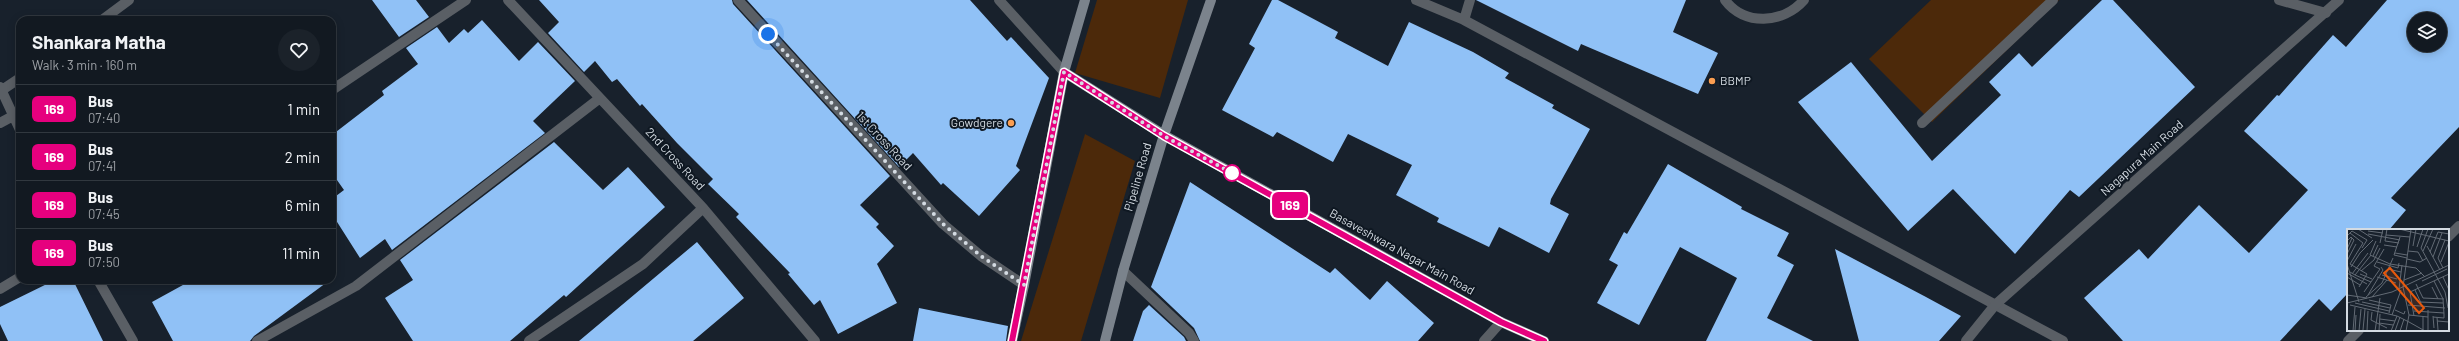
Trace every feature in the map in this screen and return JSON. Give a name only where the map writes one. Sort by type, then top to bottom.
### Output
[{"type":"main road","points":[[1012,341],[1064,72],[1085,0]]},
{"type":"main road","name":"Pipeline Road","points":[[1105,341],[1164,136],[1211,0]]},
{"type":"main road","name":"Basaveshwara Nagar Main Road","points":[[1064,72],[1164,136],[1501,322],[1544,341]]},
{"type":"street","points":[[107,16],[129,0]]},
{"type":"street","points":[[336,87],[466,0]]},
{"type":"street","name":"2nd Cross Road","points":[[508,0],[703,208],[815,341]]},
{"type":"street","name":"1st Cross Road","points":[[738,0],[943,224],[981,256],[1024,285]]},
{"type":"street","points":[[999,0],[1064,72]]},
{"type":"street","points":[[1416,0],[1464,20],[1995,306],[2063,341]]},
{"type":"street","points":[[1464,20],[1470,0]]},
{"type":"street","points":[[1725,0],[1730,7],[1744,16],[1759,20],[1776,18],[1791,12],[1804,0]]},
{"type":"street","points":[[1922,123],[2053,0]]},
{"type":"street","points":[[2280,0],[2326,13]]},
{"type":"street","name":"Nagapura Main Road","points":[[1966,341],[1995,306],[2339,0]]},
{"type":"street","points":[[16,80],[1,89],[16,122]]},
{"type":"street","points":[[257,341],[356,286],[600,98]]},
{"type":"street","points":[[0,123],[13,116]]},
{"type":"street","points":[[529,341],[643,264],[703,208]]},
{"type":"street","points":[[2449,236],[2459,226]]},
{"type":"street","points":[[1124,271],[1190,333],[1194,341]]},
{"type":"street","points":[[0,289],[16,280]]},
{"type":"street","points":[[100,284],[132,341]]},
{"type":"street","points":[[1484,341],[1501,322]]},
{"type":"street","points":[[2348,341],[2358,331]]},
{"type":"shaded area","points":[[1097,0],[1188,0],[1160,98],[1075,73]]},
{"type":"shaded area","points":[[1931,0],[2059,0],[1932,122],[1869,59]]},
{"type":"shaded area","points":[[1085,134],[1135,161],[1081,341],[1021,341]]},
{"type":"building","points":[[372,0],[416,0],[429,17],[399,37]]},
{"type":"building","points":[[539,0],[732,0],[733,4],[890,176],[860,205],[879,224],[876,227],[894,246],[877,264],[897,303],[838,334],[820,300],[814,305],[788,274],[790,273],[736,217],[739,214],[708,184],[713,179],[677,143],[642,104],[640,106],[617,79],[612,82],[595,61],[584,72],[548,33],[559,22]]},
{"type":"building","points":[[747,0],[970,0],[1007,41],[1011,37],[1049,78],[1016,166],[1020,170],[979,216],[943,183],[941,185],[913,153],[899,167]]},
{"type":"building","points":[[1272,0],[1278,0],[1338,32],[1335,38],[1388,66],[1409,22],[1473,52],[1509,73],[1505,78],[1554,105],[1552,108],[1590,129],[1551,199],[1550,204],[1569,214],[1549,253],[1499,227],[1489,247],[1437,222],[1439,218],[1396,195],[1412,165],[1348,134],[1333,162],[1277,132],[1273,137],[1222,110],[1255,48],[1249,44]]},
{"type":"building","points":[[1476,0],[1686,0],[1673,32],[1718,53],[1698,94],[1581,44],[1578,51]]},
{"type":"building","points":[[2102,0],[2113,0],[2195,87],[2079,197],[2070,190],[2015,254],[1953,189],[1908,231],[1798,102],[1851,62],[1932,161],[2001,95],[1989,82],[2019,53],[2032,67]]},
{"type":"building","points":[[2387,0],[2459,0],[2459,127],[2391,198],[2406,210],[2390,229],[2347,229],[2347,294],[2331,311],[2319,299],[2280,341],[2123,341],[2084,298],[2139,249],[2148,259],[2199,205],[2249,253],[2308,190],[2244,131],[2277,95],[2279,96],[2333,35],[2346,47]]},
{"type":"building","points":[[482,20],[519,61],[538,42],[575,81],[533,121],[545,133],[392,250],[385,239],[360,258],[336,220],[336,196],[344,190],[336,179],[336,132],[384,95],[382,91],[418,64],[406,48],[437,27],[449,43],[464,29],[468,33]]},
{"type":"building","points":[[554,142],[603,190],[628,167],[665,207],[566,297],[564,295],[510,341],[413,341],[385,298],[413,280],[400,260]]},
{"type":"building","points":[[1668,164],[1742,207],[1741,209],[1789,233],[1777,256],[1794,265],[1767,318],[1813,341],[1706,341],[1737,278],[1680,247],[1639,325],[1597,303],[1618,265],[1609,260],[1624,232],[1627,234]]},
{"type":"building","points":[[1190,182],[1330,273],[1335,268],[1370,300],[1387,281],[1434,323],[1418,341],[1200,341],[1194,328],[1151,287]]},
{"type":"building","points":[[697,242],[744,298],[693,341],[579,341]]},
{"type":"building","points":[[1835,249],[1961,316],[1939,341],[1859,341]]},
{"type":"building","points":[[47,284],[75,284],[103,341],[8,341],[0,324],[0,307]]},
{"type":"building","points":[[185,284],[325,284],[254,336],[250,341],[173,341],[152,302]]},
{"type":"building","points":[[1149,305],[1184,337],[1186,341],[1133,341],[1143,311]]},
{"type":"building","points":[[919,308],[1008,326],[1006,341],[913,341]]},
{"type":"bus line","name":"169","points":[[1012,341],[1064,72],[1164,136],[1232,172],[1501,322],[1544,341]]},
{"type":"place","name":"BBMP","points":[[1712,81]]},
{"type":"place","name":"Gowdgere","points":[[1011,123]]},
{"type":"route","points":[[768,34],[943,224],[981,256],[1024,285],[1064,72],[1164,136],[1232,173]]}]
